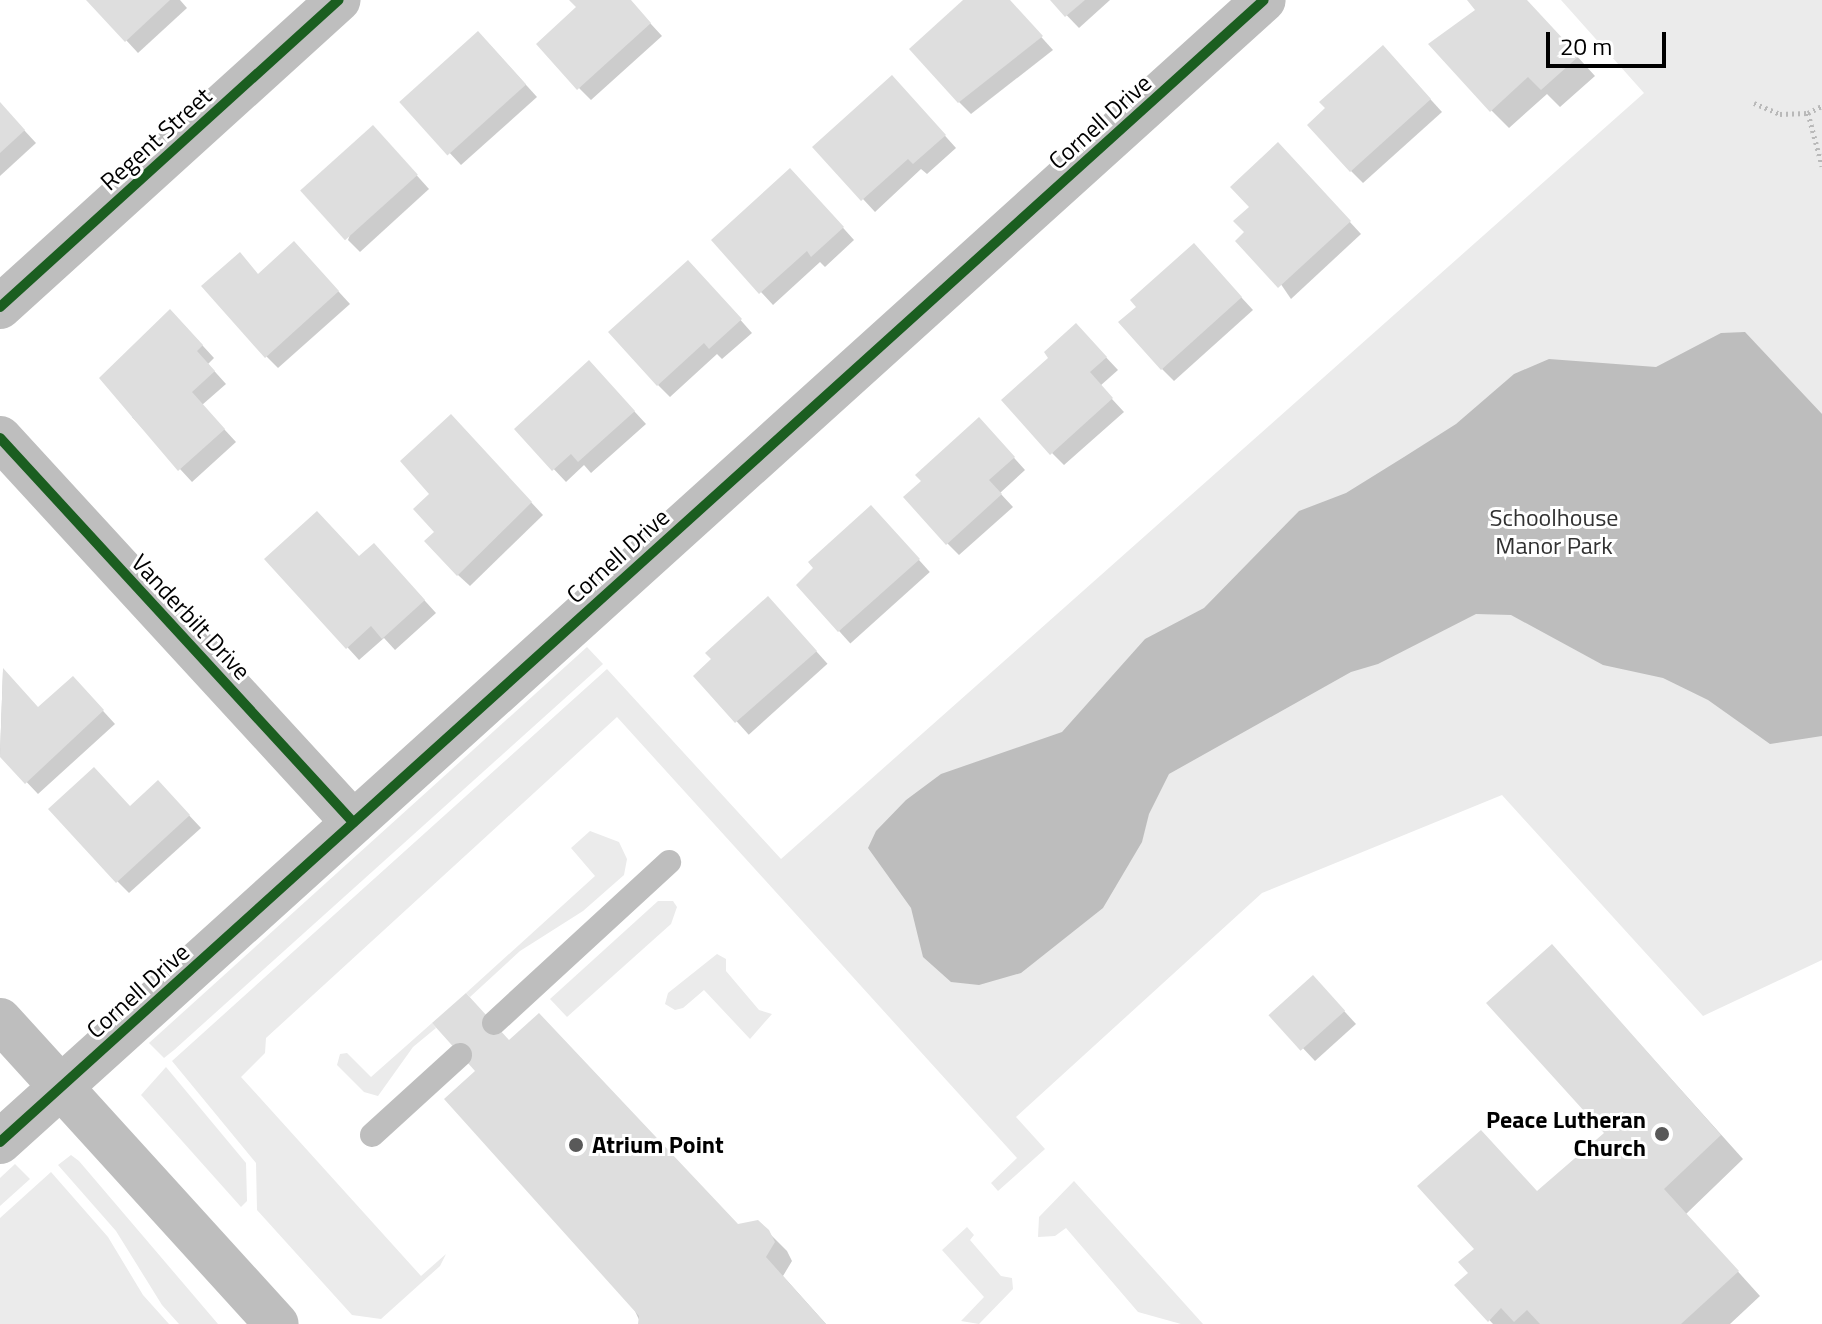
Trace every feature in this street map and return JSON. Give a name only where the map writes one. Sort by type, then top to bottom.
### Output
[{"type":"street","name":"Regent Street","points":[[0,307],[339,0]]},
{"type":"street","name":"Cornell Drive","points":[[0,1142],[1264,0]]},
{"type":"street","name":"Vanderbilt Drive","points":[[0,438],[353,822]]},
{"type":"street","points":[[0,1020],[277,1324]]},
{"type":"lane","points":[[494,1023],[669,862]]},
{"type":"lane","points":[[372,1135],[460,1055]]},
{"type":"path","points":[[1754,103],[1780,114],[1808,113],[1822,106]]},
{"type":"path","points":[[1808,113],[1822,166]]},
{"type":"green space","name":"Schoolhouse Manor Park","points":[[1561,0],[1822,0],[1822,960],[1703,1016],[1502,795],[1262,893],[1016,1117],[1045,1149],[998,1191],[991,1183],[1017,1158],[617,717],[266,1038],[265,1053],[241,1077],[421,1276],[446,1254],[440,1266],[381,1319],[352,1315],[257,1210],[256,1163],[172,1061],[607,669],[781,859],[1644,93]]},
{"type":"green space","points":[[587,647],[603,664],[174,1050],[164,1058],[149,1043]]},
{"type":"green space","points":[[590,831],[619,842],[627,859],[624,875],[583,911],[520,951],[470,997],[466,993],[595,876],[571,848]]},
{"type":"green space","points":[[658,901],[673,901],[677,907],[671,924],[567,1017],[550,999]]},
{"type":"green space","points":[[717,954],[726,959],[726,971],[759,1010],[772,1014],[750,1039],[704,990],[683,1008],[675,1010],[665,1004],[668,993]]},
{"type":"green space","points":[[432,1023],[436,1028],[413,1047],[378,1096],[364,1092],[337,1065],[340,1054],[347,1053],[371,1077]]},
{"type":"green space","points":[[166,1067],[246,1163],[247,1201],[241,1207],[141,1095]]},
{"type":"green space","points":[[71,1155],[218,1324],[179,1324],[162,1305],[116,1231],[58,1165]]},
{"type":"green space","points":[[15,1164],[30,1179],[0,1206],[0,1178]]},
{"type":"green space","points":[[51,1172],[108,1237],[143,1295],[169,1324],[0,1324],[0,1218]]},
{"type":"green space","points":[[1074,1181],[1203,1324],[1181,1324],[1138,1312],[1066,1228],[1055,1236],[1038,1237],[1039,1217]]},
{"type":"green space","points":[[967,1227],[974,1235],[970,1240],[1001,1276],[1012,1278],[1013,1289],[979,1324],[961,1321],[984,1297],[942,1250]]},
{"type":"shaded area","points":[[1745,332],[1822,414],[1822,736],[1770,744],[1708,700],[1663,678],[1603,665],[1511,615],[1476,614],[1378,664],[1351,672],[1169,774],[1149,814],[1142,842],[1103,908],[1021,973],[979,985],[951,982],[923,957],[911,908],[868,848],[876,831],[906,800],[941,774],[1062,732],[1145,639],[1204,608],[1299,511],[1346,493],[1456,424],[1514,374],[1549,359],[1656,367],[1721,333]]},
{"type":"building","points":[[86,0],[170,0],[125,42]]},
{"type":"building","points":[[569,0],[631,0],[651,23],[577,90],[536,44],[576,7]]},
{"type":"building","points":[[963,0],[1010,0],[1043,36],[958,103],[909,49]]},
{"type":"building","points":[[1050,0],[1085,0],[1065,17]]},
{"type":"building","points":[[1467,0],[1527,0],[1579,56],[1541,90],[1528,77],[1490,112],[1428,44],[1475,10]]},
{"type":"building","points":[[478,31],[526,85],[447,155],[399,102]]},
{"type":"building","points":[[1383,45],[1431,99],[1350,172],[1307,125],[1325,108],[1319,102]]},
{"type":"building","points":[[892,75],[946,135],[913,164],[908,159],[861,201],[812,147]]},
{"type":"building","points":[[0,102],[25,130],[0,153]]},
{"type":"building","points":[[373,125],[418,175],[345,240],[300,191]]},
{"type":"building","points":[[1278,142],[1351,221],[1278,288],[1235,241],[1244,232],[1233,221],[1249,207],[1230,187]]},
{"type":"building","points":[[790,168],[844,227],[811,257],[807,251],[759,294],[711,240]]},
{"type":"building","points":[[294,241],[339,291],[265,358],[201,286],[240,252],[258,274]]},
{"type":"building","points":[[1194,243],[1242,297],[1161,370],[1118,322],[1136,307],[1130,300]]},
{"type":"building","points":[[688,260],[742,319],[709,349],[704,343],[657,386],[608,332]]},
{"type":"building","points":[[170,309],[203,345],[197,351],[215,371],[192,392],[225,429],[178,471],[99,378]]},
{"type":"building","points":[[1076,323],[1107,357],[1090,372],[1113,398],[1050,455],[1001,400],[1048,358],[1044,352]]},
{"type":"building","points":[[589,360],[635,411],[578,462],[571,454],[552,471],[514,429]]},
{"type":"building","points":[[451,414],[532,502],[457,576],[424,541],[434,532],[413,509],[429,494],[400,461]]},
{"type":"building","points":[[979,417],[1015,457],[989,480],[1002,494],[946,545],[903,497],[921,481],[915,475]]},
{"type":"building","points":[[871,505],[920,559],[838,632],[796,585],[813,568],[808,562]]},
{"type":"building","points":[[317,511],[359,556],[374,543],[425,600],[382,639],[371,626],[346,649],[264,559]]},
{"type":"building","points":[[768,596],[817,651],[735,723],[693,676],[711,659],[705,653]]},
{"type":"building","points":[[3,668],[38,707],[73,676],[104,710],[25,784],[0,757]]},
{"type":"building","points":[[94,767],[130,806],[158,780],[190,815],[116,883],[48,809]]},
{"type":"building","name":"Peace Lutheran Church","points":[[1552,944],[1721,1135],[1664,1189],[1739,1271],[1681,1324],[1540,1324],[1527,1310],[1514,1322],[1501,1308],[1488,1322],[1454,1285],[1468,1273],[1458,1262],[1474,1249],[1417,1186],[1481,1130],[1537,1191],[1604,1133],[1486,1003]]},
{"type":"building","points":[[1313,975],[1345,1011],[1301,1051],[1268,1015]]},
{"type":"building","name":"Atrium Point","points":[[466,993],[509,1040],[539,1013],[738,1224],[758,1220],[769,1230],[775,1242],[766,1257],[826,1324],[638,1324],[639,1316],[444,1099],[475,1071],[432,1023]]},
{"type":"cycle path","points":[[0,307],[339,0]]},
{"type":"cycle path","points":[[0,1142],[1264,0]]},
{"type":"cycle path","points":[[0,438],[353,822]]},
{"type":"place","name":"Peace Lutheran Church","points":[[1662,1134]]},
{"type":"place","name":"Atrium Point","points":[[576,1145]]}]
